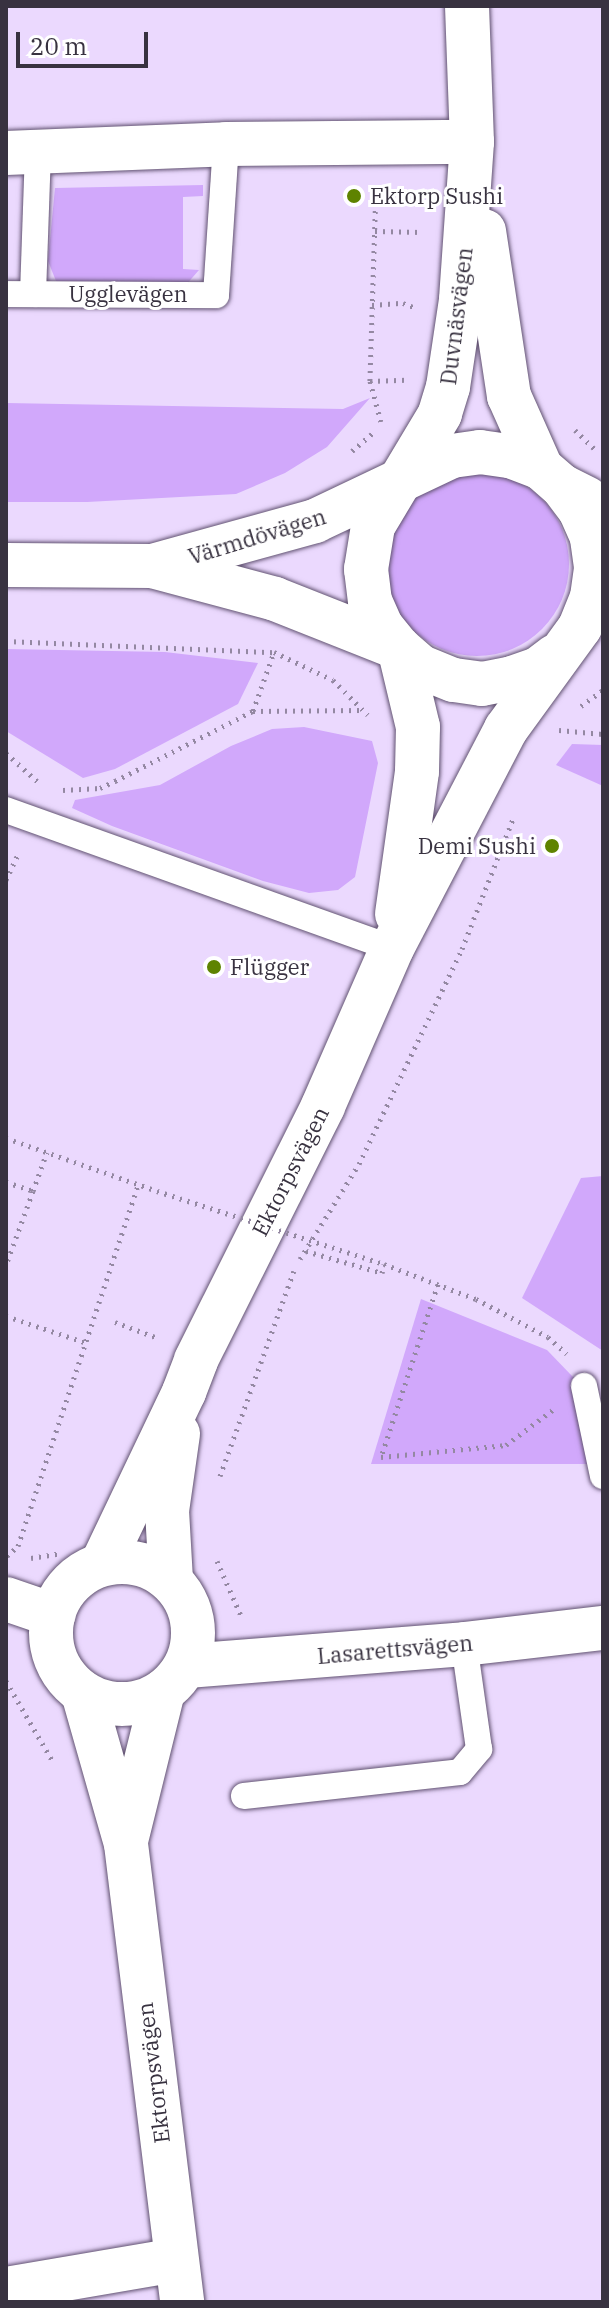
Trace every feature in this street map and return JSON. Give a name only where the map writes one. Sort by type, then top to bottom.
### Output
[{"type":"street","name":"Duvnäsvägen","points":[[404,480],[440,414],[448,387],[461,300],[472,142],[467,6]]},
{"type":"street","name":"Duvnäsvägen","points":[[472,142],[509,396],[551,477]]},
{"type":"street","points":[[22,152],[226,144],[472,142]]},
{"type":"street","name":"Värmdövägen","points":[[152,566],[315,521],[404,480],[428,465],[452,456],[480,452],[510,456],[603,508]]},
{"type":"street","name":"Värmdövägen","points":[[551,477],[580,510],[592,537],[596,567],[592,597],[580,627],[561,652]]},
{"type":"street","name":"Värmdövägen","points":[[404,480],[373,526],[366,569],[370,601],[381,626],[399,648],[421,667],[454,680],[482,684],[538,669],[603,628]]},
{"type":"street","name":"Värmdövägen","points":[[6,565],[152,566],[275,599],[399,648]]},
{"type":"street","name":"Ektorpsvägen","points":[[392,948],[417,771],[418,727],[399,648]]},
{"type":"street","name":"Ektorpsvägen","points":[[102,1564],[184,1392],[196,1360],[323,1106],[392,948],[506,729],[561,652]]},
{"type":"street","name":"Ektorpsvägen","points":[[171,1580],[167,1511],[184,1392]]},
{"type":"street","points":[[102,1564],[138,1564],[171,1580],[185,1599],[193,1622],[175,1679],[138,1703],[110,1703],[83,1693],[62,1672],[52,1644],[53,1615],[63,1593],[80,1575],[102,1564]]},
{"type":"street","points":[[6,1599],[53,1615]]},
{"type":"street","name":"Lasarettsvägen","points":[[175,1679],[252,1662],[464,1644],[603,1628]]},
{"type":"street","name":"Ektorpsvägen","points":[[126,1844],[175,1679]]},
{"type":"street","name":"Ektorpsvägen","points":[[83,1693],[126,1844],[179,2281]]},
{"type":"street","points":[[6,2289],[179,2281]]},
{"type":"lane","name":"Ugglevägen","points":[[6,294],[216,295],[226,144]]},
{"type":"lane","points":[[22,152],[33,294]]},
{"type":"lane","points":[[6,810],[392,948]]},
{"type":"lane","points":[[584,1386],[603,1476]]},
{"type":"lane","points":[[244,1796],[460,1772],[479,1749],[464,1644]]},
{"type":"path","points":[[378,143],[370,381],[382,425]]},
{"type":"path","points":[[375,231],[428,232]]},
{"type":"path","points":[[372,305],[403,303],[418,308]]},
{"type":"path","points":[[370,381],[413,380]]},
{"type":"path","points":[[572,427],[603,456]]},
{"type":"path","points":[[6,641],[274,652],[333,680],[379,724],[418,727]]},
{"type":"path","points":[[253,711],[274,652]]},
{"type":"path","points":[[572,714],[603,690]]},
{"type":"path","points":[[6,753],[44,787],[74,791],[100,788],[253,711],[363,710]]},
{"type":"path","points":[[564,722],[555,730],[603,734]]},
{"type":"path","points":[[6,880],[44,787]]},
{"type":"path","points":[[216,1489],[297,1262],[359,1164],[462,949],[519,805]]},
{"type":"path","points":[[6,1138],[138,1185],[384,1264],[438,1284],[476,1299],[548,1337],[569,1356],[584,1386],[506,1445],[381,1457],[438,1284]]},
{"type":"path","points":[[6,1265],[47,1152]]},
{"type":"path","points":[[6,1182],[33,1191]]},
{"type":"path","points":[[6,1557],[18,1546],[31,1510],[138,1185]]},
{"type":"path","points":[[305,1251],[382,1273],[384,1264]]},
{"type":"path","points":[[6,1316],[87,1343]]},
{"type":"path","points":[[115,1322],[159,1338]]},
{"type":"path","points":[[211,1547],[242,1617],[252,1662]]},
{"type":"path","points":[[6,1681],[58,1769]]},
{"type":"shaded area","points":[[203,185],[203,196],[183,197],[183,269],[199,270],[185,286],[58,286],[48,261],[55,188]]},
{"type":"shaded area","points":[[370,398],[327,447],[285,473],[236,494],[87,502],[6,502],[6,403],[343,409]]},
{"type":"shaded area","points":[[477,472],[512,479],[542,499],[562,529],[569,564],[562,599],[542,629],[512,649],[477,656],[442,649],[412,629],[392,599],[385,564],[392,529],[412,499],[442,479]]},
{"type":"shaded area","points":[[6,649],[165,652],[258,663],[238,704],[115,769],[83,778],[6,731]]},
{"type":"shaded area","points":[[304,727],[372,741],[378,763],[355,877],[338,890],[309,893],[263,881],[112,826],[72,808],[75,800],[160,785],[231,746],[272,729]]},
{"type":"shaded area","points":[[572,744],[603,745],[603,786],[556,765]]},
{"type":"shaded area","points":[[603,1176],[603,1351],[522,1298],[581,1178]]},
{"type":"shaded area","points":[[421,1299],[547,1350],[573,1377],[580,1402],[587,1464],[371,1464]]},
{"type":"place","name":"Ektorp Sushi","points":[[354,196]]},
{"type":"place","name":"Demi Sushi","points":[[552,846]]},
{"type":"place","name":"Flügger","points":[[214,967]]}]
